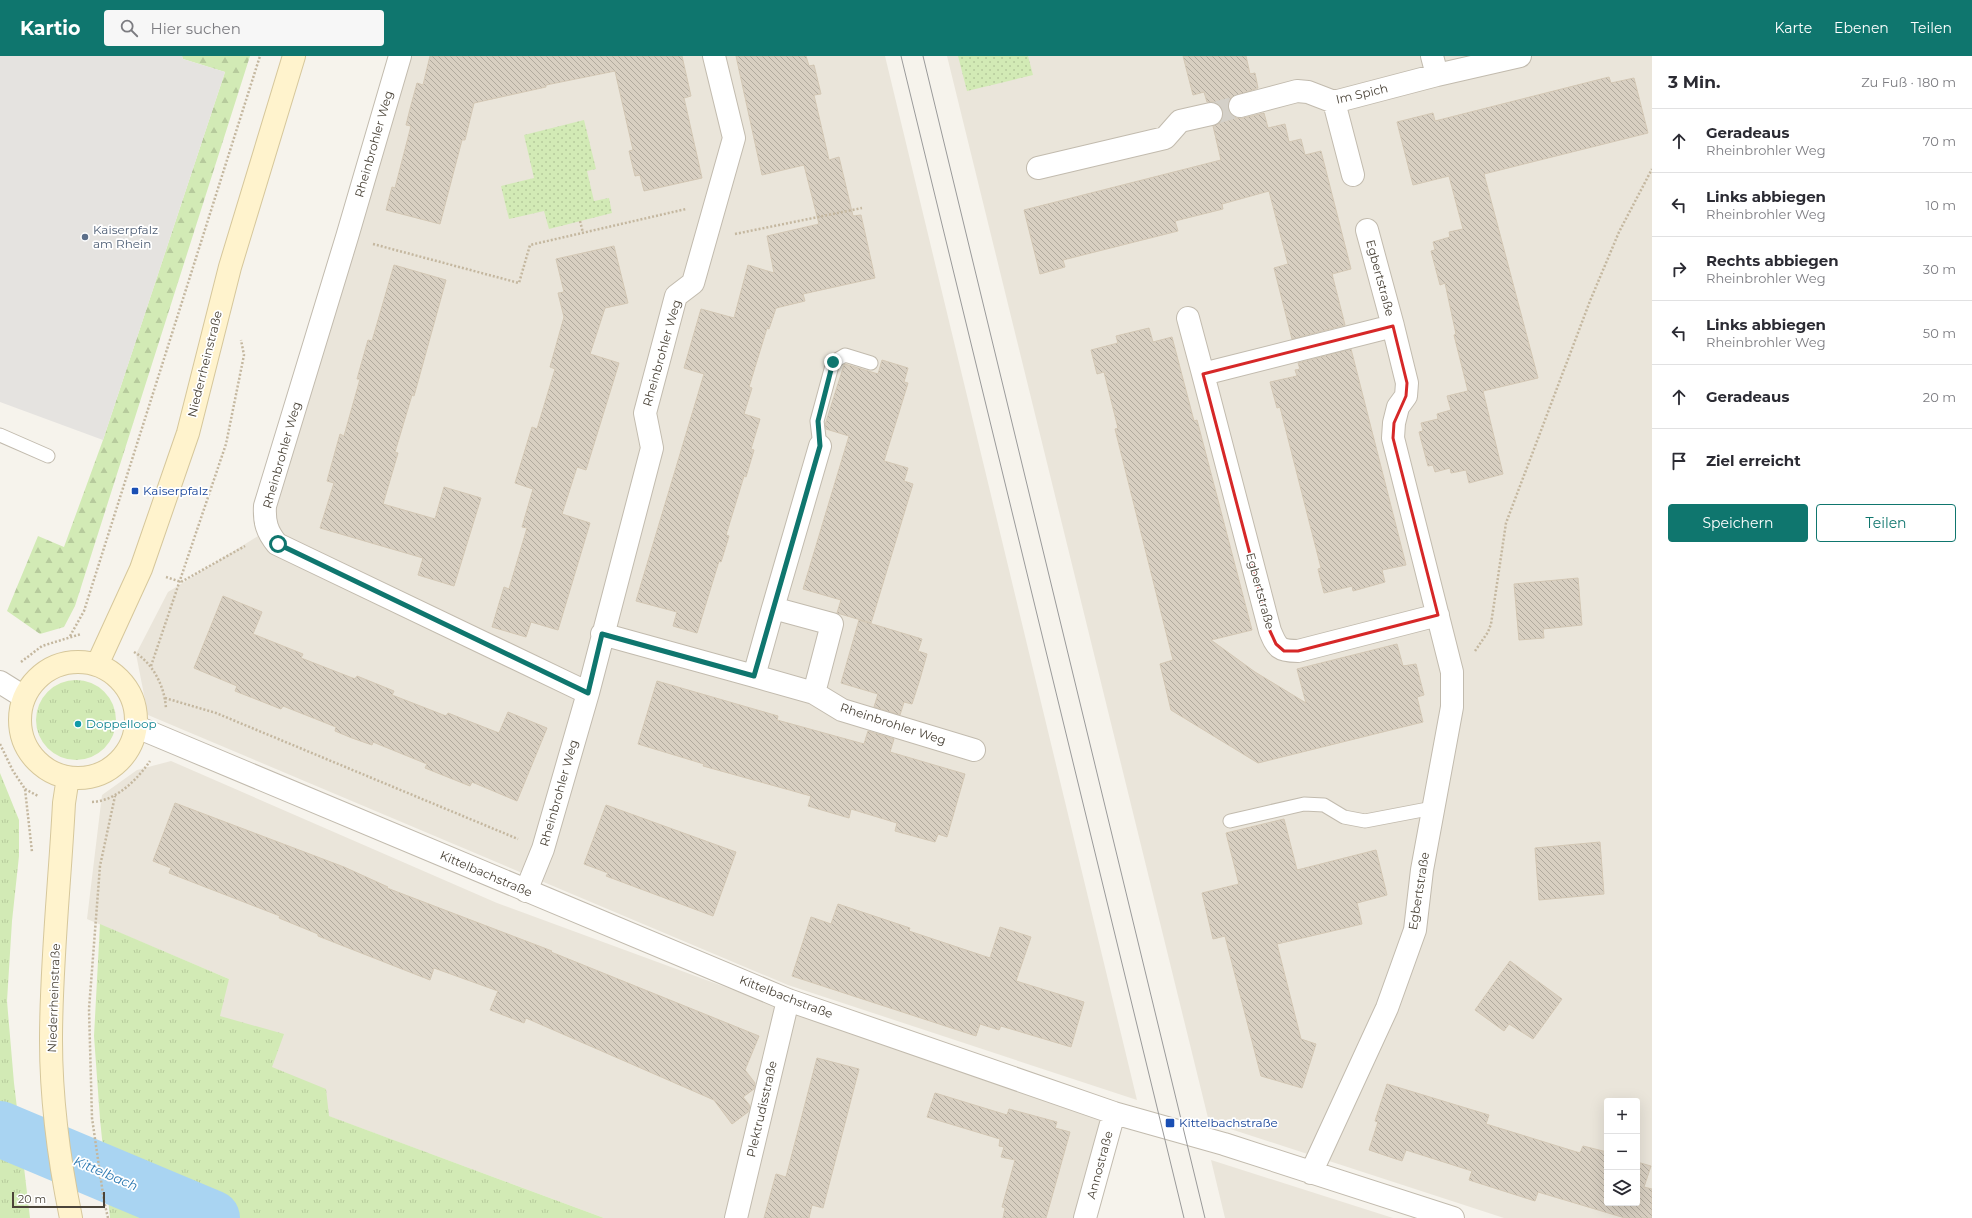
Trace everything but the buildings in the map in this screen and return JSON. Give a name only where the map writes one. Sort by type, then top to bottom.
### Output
[{"type":"main road","name":"Niederrheinstraße","points":[[97,665],[141,570],[188,433],[230,267],[294,56]]},
{"type":"main road","points":[[76,663],[97,665],[116,676],[127,688],[136,705],[137,727],[128,751],[110,768],[88,777],[68,777],[47,770],[31,755],[20,736],[19,717],[24,697],[37,680],[54,668],[76,663]]},
{"type":"main road","name":"Niederrheinstraße","points":[[68,777],[64,803],[51,1040],[58,1143],[69,1211]]},
{"type":"street","name":"Rheinbrohler Weg","points":[[268,533],[264,518],[265,506],[347,237],[400,56]]},
{"type":"street","name":"Rheinbrohler Weg","points":[[526,891],[543,849],[588,693],[602,634],[652,448],[645,413],[676,296],[693,283],[734,138],[714,56]]},
{"type":"street","name":"Im Spich","points":[[1240,106],[1297,91],[1308,92],[1334,102],[1434,65],[1520,56]]},
{"type":"street","points":[[1334,102],[1353,175]]},
{"type":"street","points":[[1038,168],[1164,138],[1180,121],[1210,114]]},
{"type":"street","name":"Egbertstraße","points":[[1311,1173],[1388,1008],[1414,930],[1422,870],[1452,707],[1452,672],[1393,438],[1394,422],[1398,408],[1406,396],[1407,383],[1367,230]]},
{"type":"street","name":"Egbertstraße","points":[[1188,318],[1204,374],[1270,632],[1276,644],[1284,651],[1298,651],[1438,615]]},
{"type":"street","name":"Egbertstraße","points":[[1204,374],[1393,326]]},
{"type":"street","points":[[754,676],[820,446]]},
{"type":"street","points":[[268,533],[278,544],[588,693]]},
{"type":"street","points":[[773,608],[832,624],[814,693]]},
{"type":"street","name":"Rheinbrohler Weg","points":[[602,634],[814,693],[842,710],[974,750]]},
{"type":"street","points":[[0,682],[24,697]]},
{"type":"street","name":"Kittelbachstraße","points":[[137,727],[788,1000],[1114,1113],[1224,1144],[1453,1218]]},
{"type":"street","name":"Plektrudisstraße","points":[[736,1218],[788,1000]]},
{"type":"street","name":"Annostraße","points":[[1085,1218],[1114,1113]]},
{"type":"lane","points":[[820,446],[818,421],[833,362],[845,355],[871,363]]},
{"type":"lane","points":[[0,435],[48,456]]},
{"type":"lane","points":[[1230,821],[1304,804],[1324,805],[1344,817],[1364,821],[1433,808]]},
{"type":"path","points":[[70,636],[84,611],[260,56]]},
{"type":"path","points":[[1452,672],[1473,654],[1488,632],[1493,614],[1506,523],[1590,301],[1623,225],[1652,168]]},
{"type":"path","points":[[347,237],[519,283],[530,245],[717,202]]},
{"type":"path","points":[[709,227],[738,234],[862,208]]},
{"type":"path","points":[[580,221],[583,233]]},
{"type":"path","points":[[151,666],[226,444],[244,355]]},
{"type":"path","points":[[141,570],[180,582],[268,533]]},
{"type":"path","points":[[16,666],[42,646],[70,636],[81,634]]},
{"type":"path","points":[[143,657],[151,666],[165,698],[166,715]]},
{"type":"path","points":[[165,698],[216,713],[521,841]]},
{"type":"path","points":[[0,744],[13,771],[25,789],[31,850]]},
{"type":"path","points":[[96,802],[115,796],[135,779],[150,762]]},
{"type":"path","points":[[25,789],[39,796]]},
{"type":"path","points":[[108,1218],[104,1201],[92,1118],[89,1009],[100,866],[115,796]]},
{"type":"highlighted area","points":[[1393,326],[1407,383],[1406,396],[1394,423],[1393,438],[1438,615],[1298,651],[1284,651],[1276,644],[1270,631],[1203,374]]},
{"type":"shaded area","name":"Kaiserpfalz am Rhein","points":[[0,56],[182,56],[183,59],[225,72],[103,440],[0,402]]},
{"type":"shaded area","points":[[407,56],[885,56],[1137,1100],[788,985],[148,715],[136,654],[168,592],[263,533]]},
{"type":"shaded area","points":[[947,56],[1652,56],[1652,1218],[1504,1218],[1209,1122]]},
{"type":"shaded area","points":[[171,761],[497,903],[785,1009],[1108,1115],[1083,1218],[604,1218],[193,1066],[229,979],[87,919],[102,795],[137,770]]},
{"type":"shaded area","points":[[1211,1160],[1393,1218],[1225,1218]]},
{"type":"green space","points":[[182,56],[250,56],[75,606],[64,627],[40,634],[7,611],[38,536],[64,547],[103,440],[225,72],[183,59]]},
{"type":"green space","points":[[958,56],[1028,56],[1033,75],[967,91]]},
{"type":"green space","points":[[584,120],[596,169],[587,171],[594,201],[609,198],[612,213],[549,229],[544,211],[509,219],[501,186],[534,178],[524,135]]},
{"type":"green space","points":[[76,680],[91,683],[104,692],[113,705],[116,720],[113,735],[104,748],[91,757],[76,760],[61,757],[48,748],[39,735],[36,720],[39,705],[48,692],[61,683]]},
{"type":"green space","points":[[0,773],[19,820],[19,856],[12,921],[7,1001],[14,1083],[30,1218],[0,1218]]},
{"type":"green space","points":[[100,924],[229,979],[220,1016],[284,1034],[272,1067],[326,1089],[329,1116],[604,1218],[110,1218],[100,1119],[94,1036]]},
{"type":"waterway","name":"Kittelbach","points":[[0,1129],[212,1218]]},
{"type":"tunnel","points":[[1211,114],[1240,106]]},
{"type":"tram line","points":[[901,56],[1184,1218]]},
{"type":"tram line","points":[[923,56],[1205,1218]]},
{"type":"place","name":"Kaiserpfalz am Rhein","points":[[85,237]]},
{"type":"place","name":"Kaiserpfalz","points":[[135,491]]},
{"type":"place","name":"Doppelloop","points":[[78,724]]},
{"type":"place","name":"Kittelbachstraße","points":[[1170,1123]]},
{"type":"route","points":[[278,544],[588,693],[602,634],[754,676],[820,446],[818,421],[833,362]]}]
